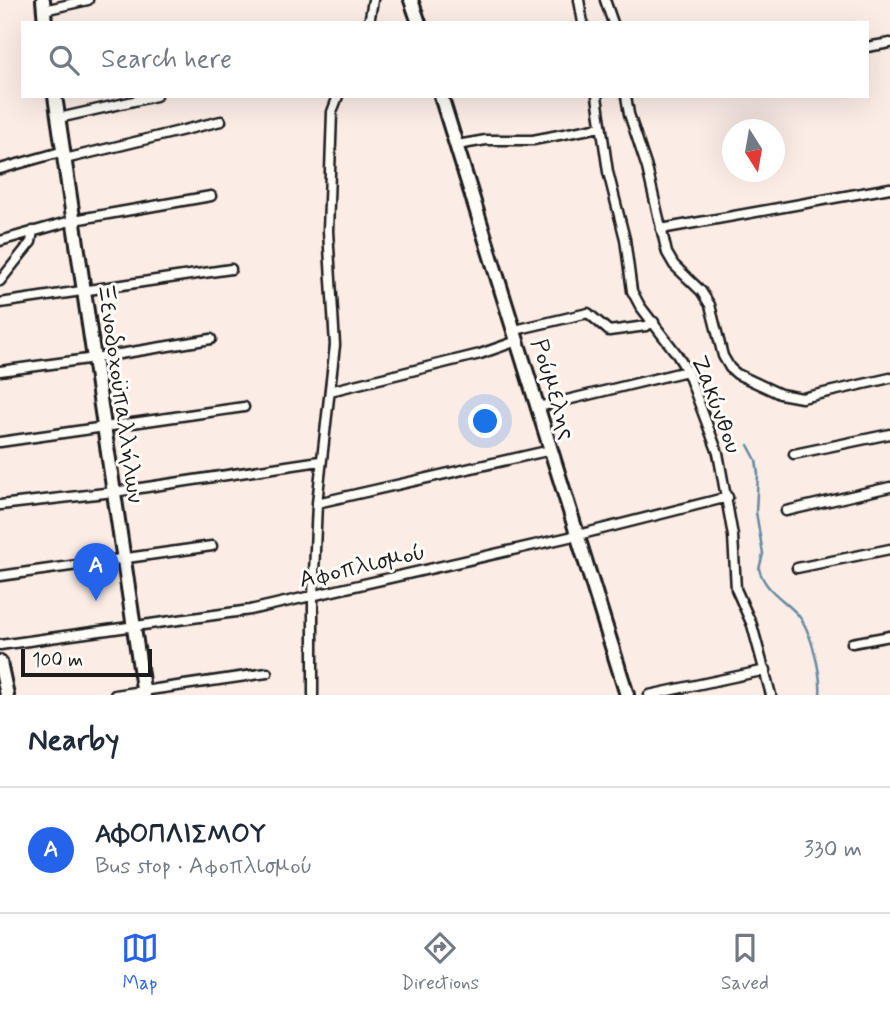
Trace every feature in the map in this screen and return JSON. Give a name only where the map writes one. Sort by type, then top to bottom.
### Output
[{"type":"street","points":[[44,11],[88,0]]},
{"type":"street","points":[[369,21],[373,0]]},
{"type":"street","points":[[411,0],[418,21]]},
{"type":"street","points":[[579,0],[583,21]]},
{"type":"street","points":[[605,0],[612,21]]},
{"type":"street","points":[[869,47],[890,43]]},
{"type":"street","name":"Ξενοδοχοϋπαλλήλων","points":[[55,98],[143,693]]},
{"type":"street","points":[[59,118],[147,98]]},
{"type":"street","points":[[313,695],[317,503],[334,345],[328,231],[332,112],[337,98]]},
{"type":"street","name":"Ρούμελης","points":[[442,98],[627,695]]},
{"type":"street","name":"Ζακύνθου","points":[[597,98],[611,187],[625,239],[631,288],[640,306],[687,371],[718,453],[728,497],[736,590],[752,625],[771,695]]},
{"type":"street","points":[[626,98],[670,260],[701,290],[710,305],[723,356],[733,372],[780,394],[802,398],[890,378]]},
{"type":"street","points":[[0,169],[221,121]]},
{"type":"street","points":[[457,145],[486,139],[533,141],[600,127]]},
{"type":"street","points":[[661,229],[890,188]]},
{"type":"street","points":[[0,241],[74,220],[211,196]]},
{"type":"street","points":[[0,281],[31,242],[33,231]]},
{"type":"street","points":[[0,303],[231,270]]},
{"type":"street","points":[[330,391],[481,354],[516,335],[587,313],[609,331],[646,326],[654,322]]},
{"type":"street","points":[[0,371],[211,339]]},
{"type":"street","points":[[538,407],[687,371]]},
{"type":"street","points":[[0,442],[244,407]]},
{"type":"street","points":[[794,454],[890,434]]},
{"type":"street","points":[[317,503],[551,450]]},
{"type":"street","points":[[0,505],[114,492],[320,461]]},
{"type":"street","points":[[786,511],[890,487]]},
{"type":"street","name":"Αφοπλισμού","points":[[0,645],[250,610],[578,535],[728,497]]},
{"type":"street","points":[[0,576],[212,546]]},
{"type":"street","points":[[797,568],[890,549]]},
{"type":"street","points":[[852,643],[890,636]]},
{"type":"street","points":[[0,662],[7,695]]},
{"type":"street","points":[[649,695],[766,670]]},
{"type":"street","points":[[115,695],[267,673]]},
{"type":"waterway","points":[[748,445],[756,460],[758,474],[756,512],[763,554],[759,569],[766,583],[803,622],[817,665],[820,695]]},
{"type":"place","name":"ΑΦΟΠΛΙΣΜΟΥ","points":[[96,601]]}]
